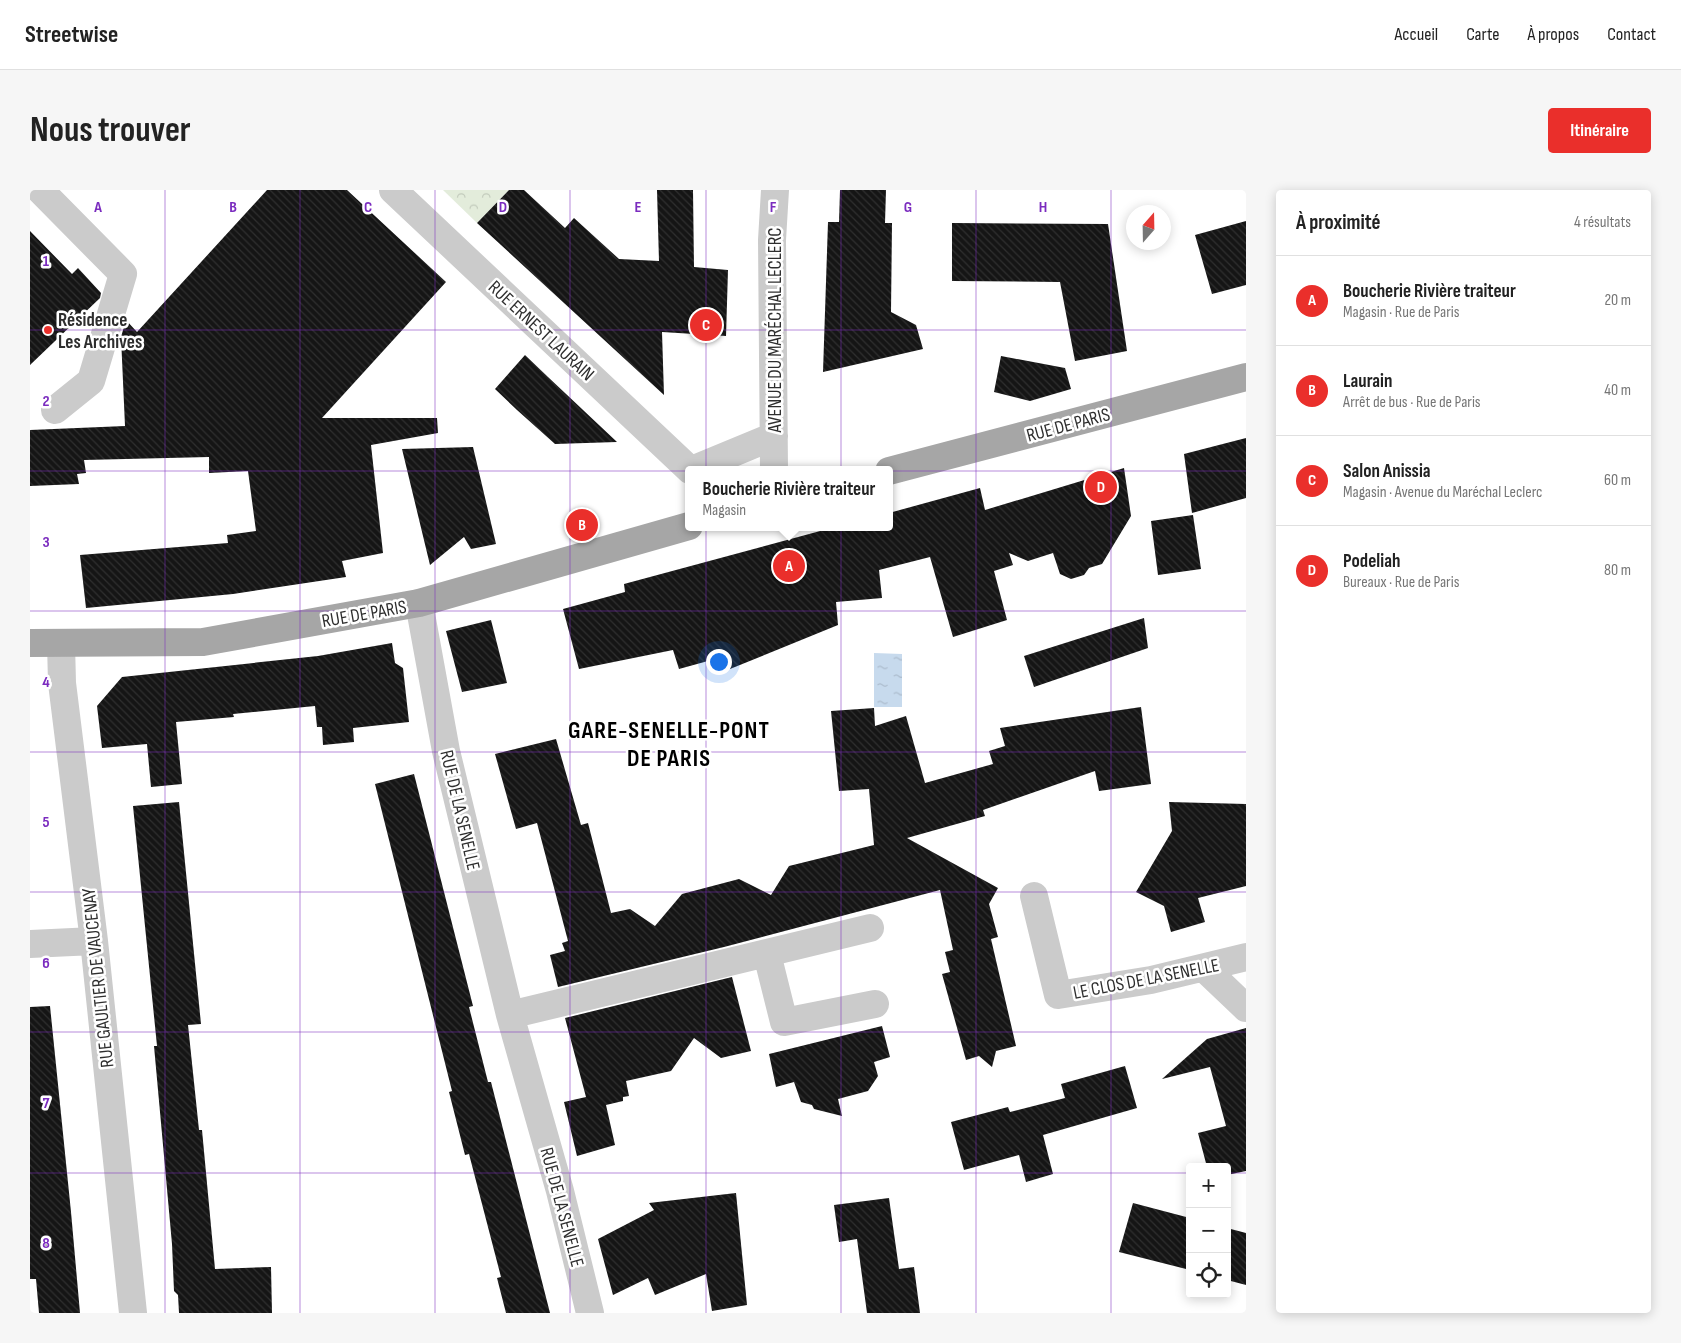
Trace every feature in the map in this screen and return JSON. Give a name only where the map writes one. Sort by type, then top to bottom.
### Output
[{"type":"main road","name":"RUE DE PARIS","points":[[893,470],[1246,378]]},
{"type":"main road","name":"RUE DE PARIS","points":[[30,643],[203,642],[419,603],[685,527]]},
{"type":"street","points":[[40,190],[123,274],[91,381],[55,410]]},
{"type":"street","name":"RUE ERNEST LAURAIN","points":[[393,190],[687,466]]},
{"type":"street","name":"AVENUE DU MARÉCHAL LECLERC","points":[[774,466],[772,240],[775,190]]},
{"type":"street","name":"RUE ERNEST LAURAIN","points":[[701,466],[774,436]]},
{"type":"street","name":"RUE DE LA SENELLE","points":[[419,603],[446,751],[510,1015],[560,1191],[590,1313]]},
{"type":"street","name":"RUE GAULTIER DE VAUCENAY","points":[[61,643],[62,683],[94,941],[133,1313]]},
{"type":"street","name":"LE CLOS DE LA SENELLE","points":[[1034,896],[1058,995],[1151,980],[1246,956]]},
{"type":"street","points":[[510,1015],[870,928]]},
{"type":"street","points":[[30,944],[94,941]]},
{"type":"street","points":[[767,954],[784,1022],[875,1004]]},
{"type":"street","points":[[1204,968],[1246,1008]]},
{"type":"green space","points":[[443,190],[509,190],[477,223]]},
{"type":"water","points":[[874,653],[902,654],[902,707],[874,707]]},
{"type":"building","points":[[267,190],[347,190],[446,282],[322,418],[437,418],[438,433],[371,445],[383,553],[342,561],[346,577],[233,594],[86,608],[80,555],[228,543],[227,535],[256,531],[248,471],[209,473],[209,457],[84,460],[86,473],[77,474],[79,484],[30,486],[30,430],[125,426],[121,337],[126,320],[137,332]]},
{"type":"building","points":[[509,190],[524,190],[565,228],[574,218],[619,259],[659,261],[657,190],[693,190],[694,267],[728,270],[726,336],[662,332],[664,395],[477,223]]},
{"type":"building","points":[[840,190],[886,190],[885,223],[892,223],[891,312],[916,325],[923,349],[823,372],[828,222],[839,222]]},
{"type":"building","points":[[1246,221],[1246,285],[1212,294],[1195,235]]},
{"type":"building","points":[[952,223],[1108,224],[1127,351],[1075,361],[1060,282],[952,281]]},
{"type":"building","name":"Résidence Les Archives","points":[[30,231],[72,274],[78,268],[101,293],[100,298],[30,365]]},
{"type":"building","points":[[525,355],[617,442],[555,444],[517,410],[495,389]]},
{"type":"building","points":[[1001,356],[1065,368],[1071,389],[1030,401],[994,392]]},
{"type":"building","points":[[1246,438],[1246,498],[1192,513],[1184,454]]},
{"type":"building","points":[[473,447],[496,544],[471,549],[464,537],[430,565],[402,449]]},
{"type":"building","points":[[1124,468],[1131,516],[1102,564],[1089,568],[1084,575],[1071,579],[1060,574],[1053,553],[1028,561],[1009,553],[1013,565],[994,571],[1007,620],[953,637],[930,557],[879,570],[882,598],[836,602],[838,625],[730,669],[726,656],[679,669],[673,650],[579,669],[563,609],[625,592],[624,584],[820,531],[893,531],[893,512],[980,488],[985,510]]},
{"type":"building","points":[[1193,515],[1201,569],[1158,575],[1151,521]]},
{"type":"building","points":[[1144,618],[1148,648],[1034,687],[1024,656]]},
{"type":"building","points":[[491,620],[507,683],[462,692],[446,631]]},
{"type":"building","points":[[392,643],[395,663],[403,668],[409,722],[353,728],[354,742],[323,745],[322,727],[317,727],[315,706],[233,714],[234,717],[176,722],[182,784],[151,787],[147,744],[102,748],[97,706],[122,677],[318,656]]},
{"type":"building","points":[[1141,707],[1151,784],[1099,791],[1095,771],[983,810],[985,816],[907,838],[998,888],[989,904],[998,937],[991,939],[1016,1046],[996,1051],[992,1067],[979,1056],[966,1060],[942,974],[950,972],[945,952],[953,950],[940,890],[724,947],[558,987],[550,955],[565,951],[562,943],[568,941],[537,823],[516,829],[495,754],[556,739],[581,825],[588,823],[611,913],[630,909],[655,926],[682,894],[739,879],[771,895],[789,866],[874,845],[869,789],[839,791],[831,711],[874,708],[875,726],[906,716],[925,783],[993,764],[989,751],[1005,746],[1000,728]]},
{"type":"building","points":[[414,774],[473,1006],[469,1007],[488,1082],[491,1082],[550,1313],[506,1313],[497,1278],[501,1277],[469,1154],[465,1155],[449,1092],[452,1091],[375,784]]},
{"type":"building","points":[[179,802],[201,1024],[188,1025],[199,1130],[202,1130],[215,1269],[271,1267],[272,1313],[179,1313],[178,1295],[174,1291],[172,1244],[154,1046],[157,1046],[133,806]]},
{"type":"building","points":[[1169,802],[1246,804],[1246,886],[1198,898],[1205,922],[1171,932],[1164,906],[1136,892],[1172,831]]},
{"type":"building","points":[[732,977],[751,1051],[721,1058],[694,1038],[671,1071],[626,1081],[629,1096],[623,1097],[623,1101],[606,1105],[615,1145],[577,1156],[564,1102],[586,1097],[565,1018]]},
{"type":"building","points":[[50,1006],[80,1313],[39,1313],[36,1279],[30,1279],[30,1007]]},
{"type":"building","points":[[882,1026],[890,1057],[874,1062],[878,1076],[868,1091],[838,1099],[842,1116],[814,1109],[812,1105],[801,1102],[794,1082],[776,1087],[769,1054]]},
{"type":"building","points":[[1246,1028],[1246,1171],[1231,1174],[1231,1163],[1206,1163],[1198,1133],[1226,1126],[1210,1067],[1162,1079],[1207,1039]]},
{"type":"building","points":[[1125,1066],[1137,1108],[1043,1135],[1053,1174],[1026,1182],[1019,1155],[964,1170],[951,1122],[1008,1107],[1010,1112],[1065,1098],[1061,1084]]},
{"type":"building","points":[[736,1193],[747,1305],[712,1311],[706,1274],[655,1295],[648,1278],[613,1295],[598,1239],[654,1210],[649,1203]]},
{"type":"building","points":[[889,1198],[899,1269],[914,1267],[920,1313],[867,1313],[857,1239],[839,1242],[834,1205]]},
{"type":"building","points":[[1133,1203],[1186,1217],[1186,1269],[1119,1252]]},
{"type":"building","points":[[1231,1229],[1246,1233],[1246,1285],[1231,1281]]},
{"type":"place","name":"Salon Anissia","points":[[706,325]]},
{"type":"place","name":"Résidence Les Archives","points":[[48,330]]},
{"type":"place","name":"Podeliah","points":[[1101,487]]},
{"type":"place","name":"Laurain","points":[[582,525]]},
{"type":"place","name":"Boucherie Rivière traiteur","points":[[789,566]]},
{"type":"district","name":"GARE-SENELLE-PONT DE PARIS","points":[[669,744]]}]
